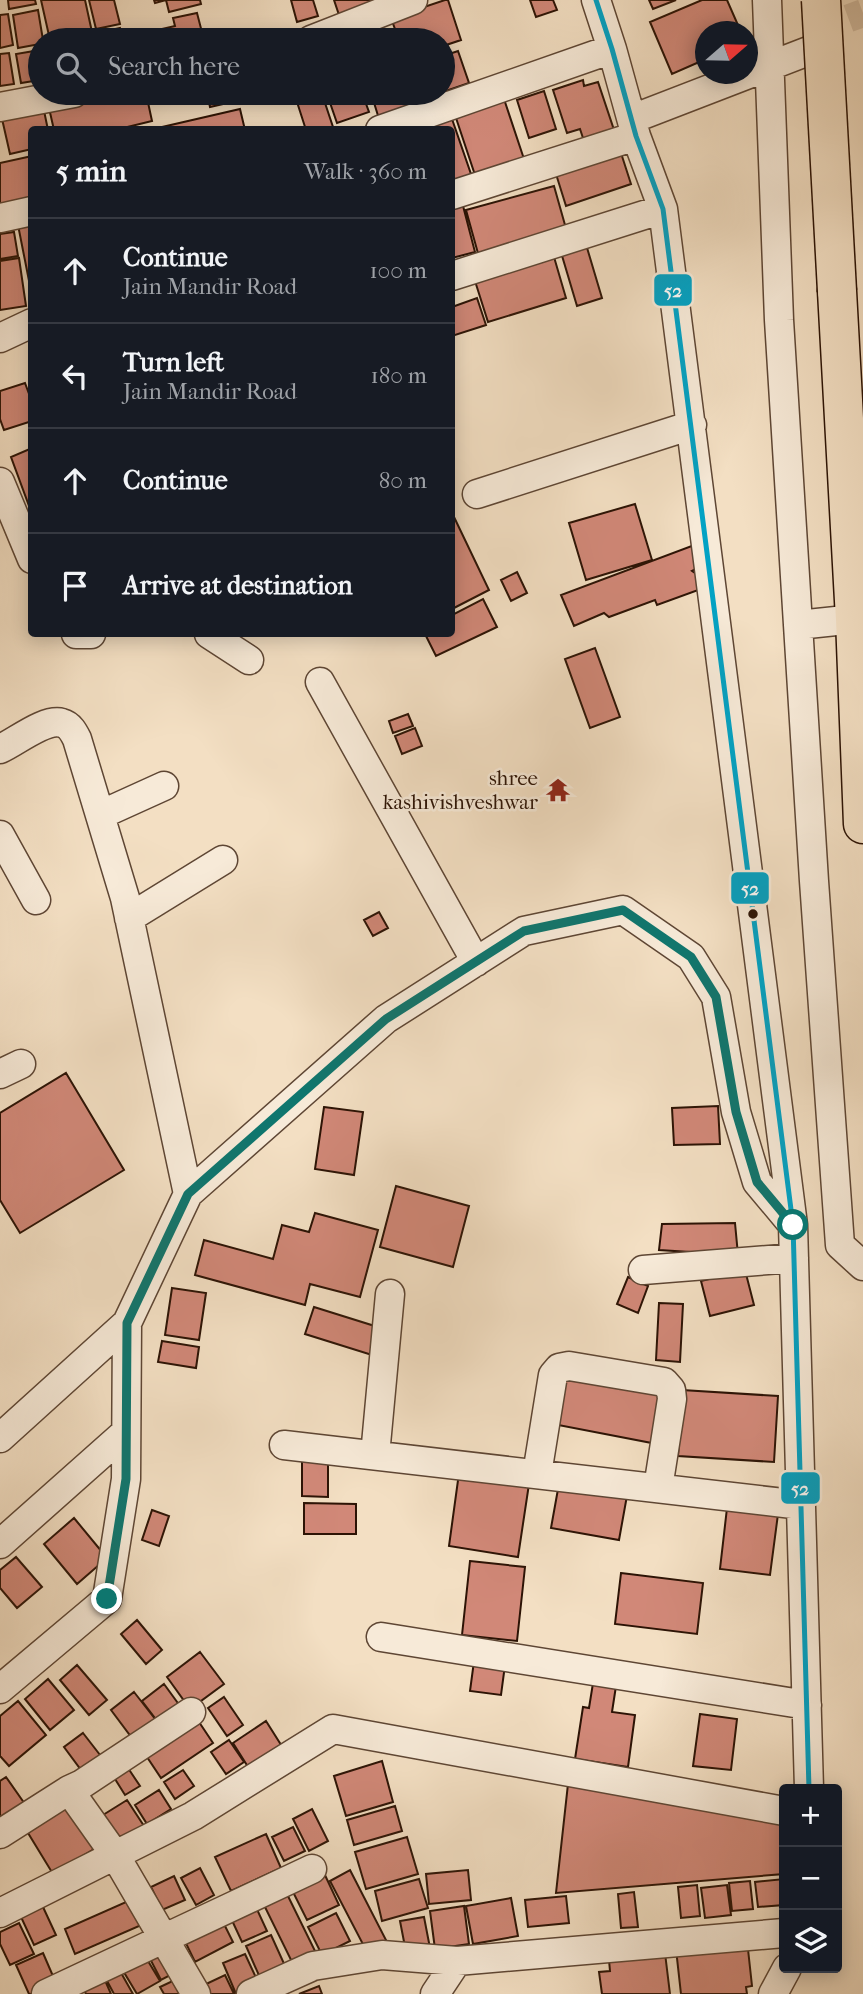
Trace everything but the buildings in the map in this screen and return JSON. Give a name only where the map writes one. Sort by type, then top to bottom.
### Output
[{"type":"highway","points":[[814,28],[847,314],[863,824]]},
{"type":"street","points":[[341,28],[414,0]]},
{"type":"street","points":[[596,0],[634,128],[663,209],[793,1225],[809,1784]]},
{"type":"street","points":[[767,0],[779,320],[840,1245],[863,1266]]},
{"type":"street","points":[[455,194],[634,128],[769,57],[814,28]]},
{"type":"street","points":[[455,104],[612,49]]},
{"type":"street","points":[[0,107],[28,102]]},
{"type":"street","points":[[391,126],[452,105]]},
{"type":"street","points":[[455,275],[663,209]]},
{"type":"street","points":[[0,218],[28,212]]},
{"type":"street","points":[[0,338],[28,325]]},
{"type":"street","points":[[477,494],[692,425]]},
{"type":"street","points":[[0,482],[28,549]]},
{"type":"street","points":[[798,625],[855,618]]},
{"type":"street","points":[[214,637],[249,660]]},
{"type":"street","points":[[320,682],[476,962]]},
{"type":"street","points":[[0,748],[53,723],[64,723],[78,739],[129,918],[188,1194]]},
{"type":"street","points":[[100,816],[163,786]]},
{"type":"street","points":[[0,835],[36,900]]},
{"type":"street","points":[[129,918],[223,860]]},
{"type":"street","points":[[0,1438],[127,1323],[188,1194],[386,1019],[524,931],[623,910],[691,957],[716,997],[736,1112],[757,1182],[793,1225]]},
{"type":"street","points":[[643,1270],[794,1258]]},
{"type":"street","points":[[375,1455],[390,1294]]},
{"type":"street","points":[[0,1689],[107,1599],[126,1479],[127,1323]]},
{"type":"street","points":[[537,1474],[553,1375],[559,1367],[569,1366],[664,1382],[671,1390],[672,1399],[658,1488]]},
{"type":"street","points":[[0,1544],[126,1432]]},
{"type":"street","points":[[284,1445],[801,1505]]},
{"type":"street","points":[[381,1637],[807,1705]]},
{"type":"street","points":[[0,1834],[191,1712]]},
{"type":"street","points":[[0,1913],[193,1816],[333,1729],[779,1810]]},
{"type":"street","points":[[69,1790],[115,1855],[196,1994]]},
{"type":"street","points":[[46,1994],[312,1869]]},
{"type":"street","points":[[251,1994],[313,1966],[382,1955],[457,1961],[779,1933]]},
{"type":"street","points":[[435,1994],[457,1961]]},
{"type":"street","points":[[773,1994],[784,1973]]},
{"type":"tunnel","points":[[809,33],[863,13]]},
{"type":"transit line","name":"52","points":[[596,0],[636,136],[663,209],[793,1225],[809,1784]]},
{"type":"place","name":"shree kashivishveshwar","points":[[558,790]]},
{"type":"route","points":[[107,1599],[126,1479],[127,1323],[188,1194],[386,1019],[524,931],[623,910],[691,957],[716,997],[736,1112],[757,1182],[793,1225]]}]
